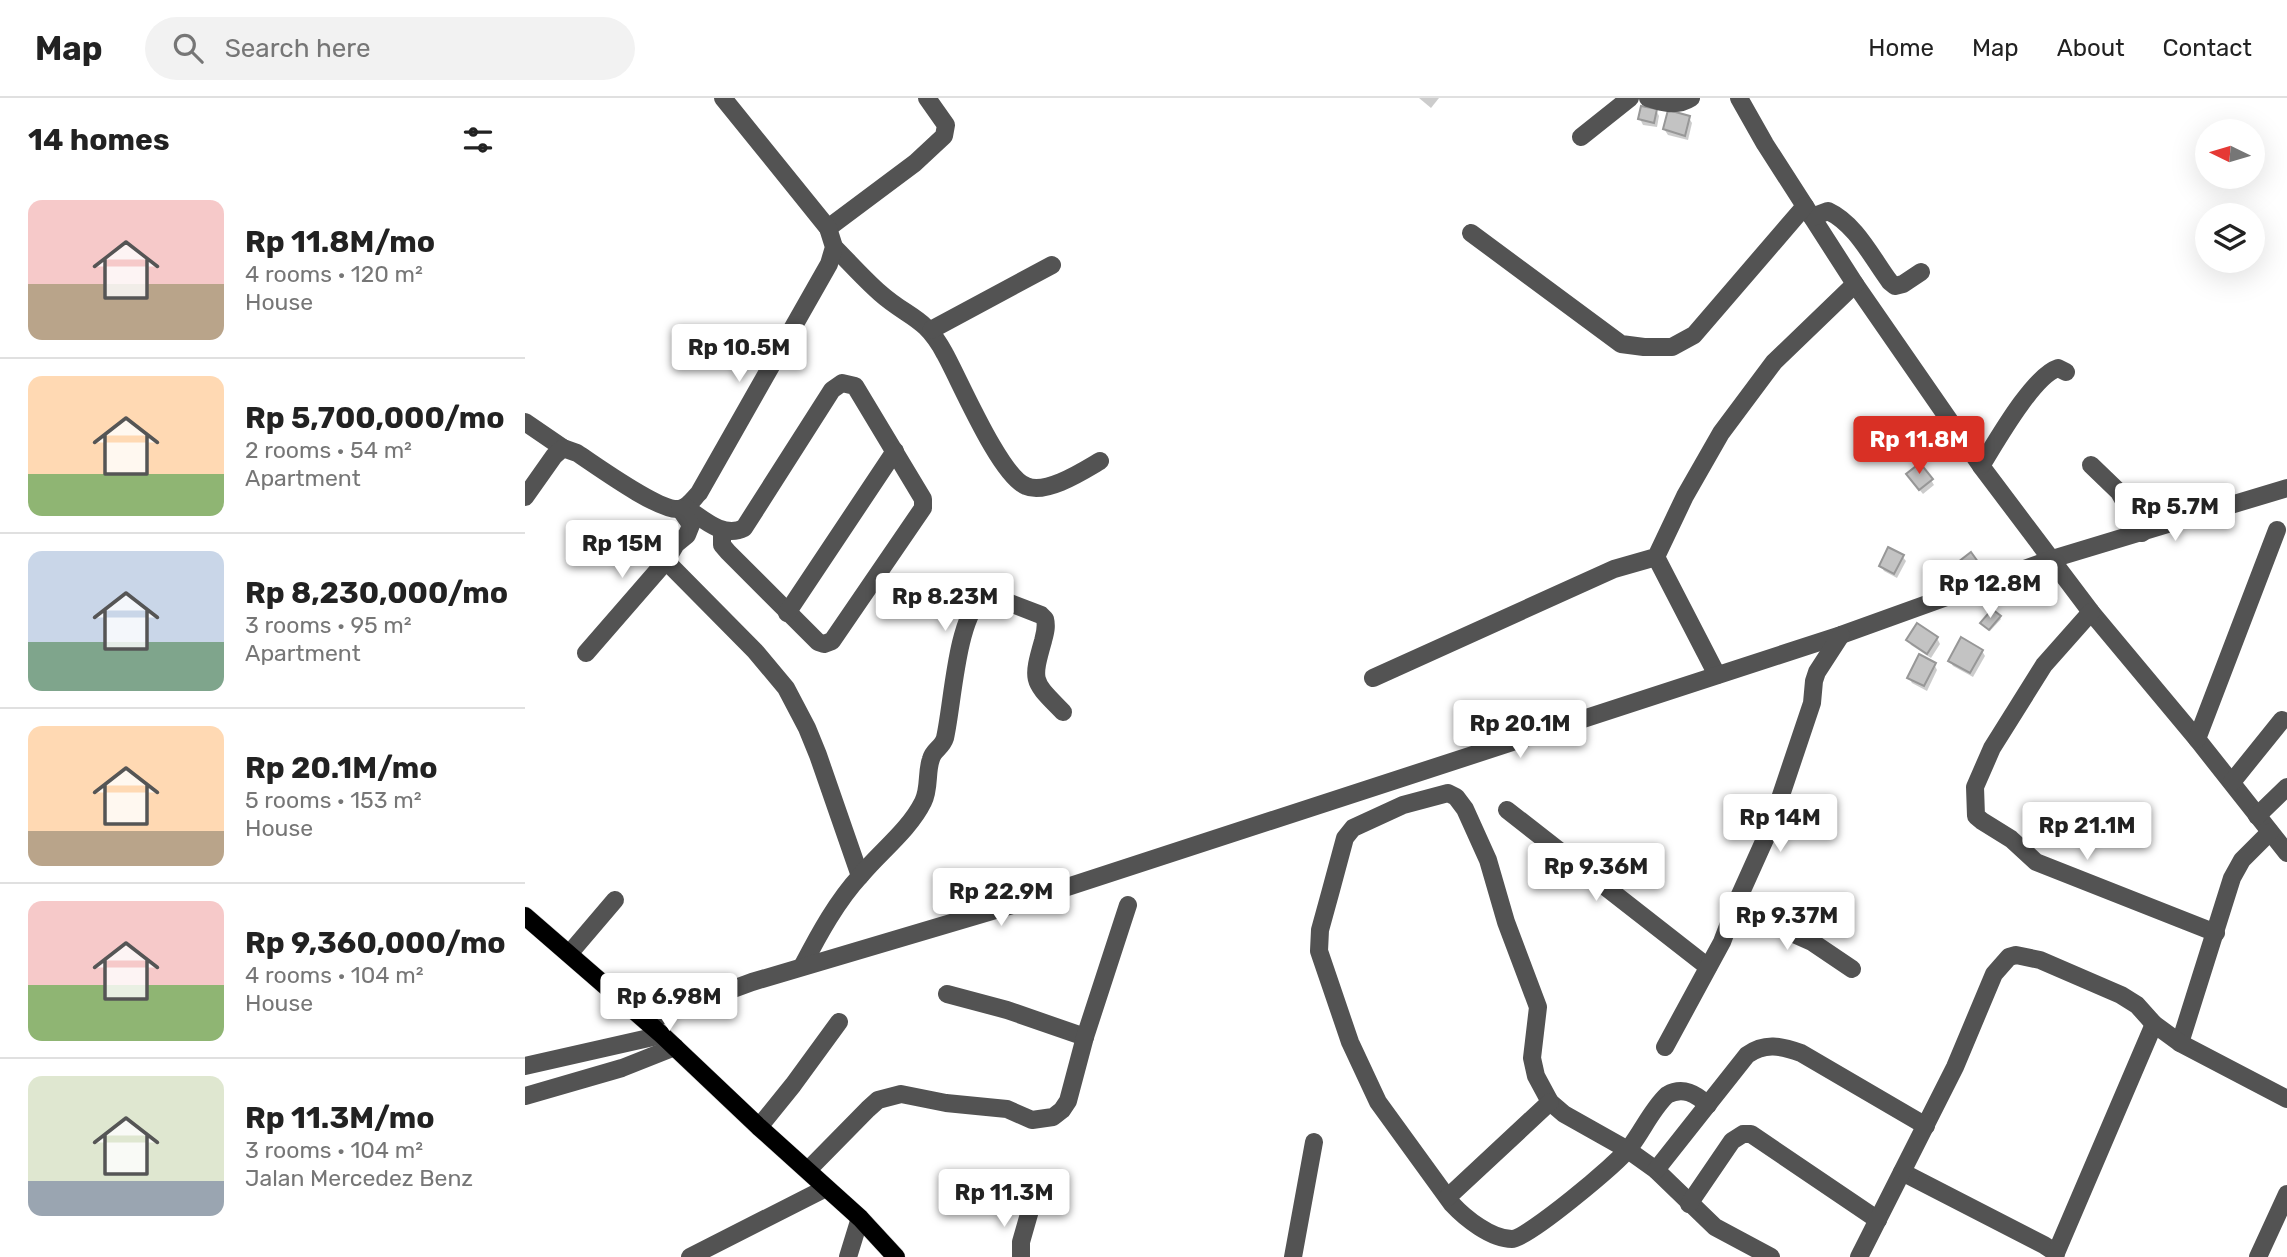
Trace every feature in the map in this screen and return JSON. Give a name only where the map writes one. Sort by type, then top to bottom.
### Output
[{"type":"main road","points":[[525,916],[668,1041],[860,1218],[896,1257]]},
{"type":"street","points":[[723,98],[828,228],[834,247],[880,293],[930,330],[1001,460],[1017,481],[1033,488],[1045,486],[1065,480],[1100,461]]},
{"type":"street","points":[[828,228],[915,163],[944,136],[946,125],[927,98]]},
{"type":"street","points":[[1581,137],[1630,98]]},
{"type":"street","points":[[1648,98],[1670,104],[1683,103],[1691,98]]},
{"type":"street","points":[[1739,98],[1765,144],[1855,284],[1980,466],[2091,612],[2232,782],[2287,853]]},
{"type":"street","points":[[1471,233],[1621,344],[1644,348],[1672,347],[1694,335],[1809,212],[1828,211],[1849,225],[1895,286],[1903,284],[1920,272]]},
{"type":"street","points":[[682,508],[706,481],[829,264],[834,247]]},
{"type":"street","points":[[930,330],[1052,265]]},
{"type":"street","points":[[1373,678],[1614,569],[1656,557],[1685,496],[1728,423],[1774,362],[1855,284]]},
{"type":"street","points":[[1980,466],[2045,374],[2058,368],[2066,372]]},
{"type":"street","points":[[525,422],[563,448],[577,453],[659,504],[682,508],[722,531],[737,532],[744,528],[832,390],[842,383],[855,386],[921,494],[923,508],[832,641],[824,644],[818,642],[787,613],[727,552],[722,545],[722,531]]},
{"type":"street","points":[[525,497],[554,456],[563,448]]},
{"type":"street","points":[[787,613],[895,451]]},
{"type":"street","points":[[2091,465],[2119,492],[2142,533]]},
{"type":"street","points":[[646,1021],[803,965],[1012,905],[1841,635],[2052,559],[2287,488]]},
{"type":"street","points":[[586,653],[666,561],[676,544],[687,535],[692,527],[682,508]]},
{"type":"street","points":[[2197,739],[2277,530]]},
{"type":"street","points":[[1656,557],[1717,675]]},
{"type":"street","points":[[666,561],[755,651],[786,688],[818,755],[860,876]]},
{"type":"street","points":[[803,965],[818,937],[860,876],[905,828],[923,803],[931,758],[944,742],[960,648],[972,611],[980,599],[1002,600],[1045,619],[1046,629],[1034,675],[1040,687],[1063,712]]},
{"type":"street","points":[[2091,612],[2044,665],[1992,748],[1975,787],[1976,816],[2011,839],[2036,862],[2215,933]]},
{"type":"street","points":[[1665,1046],[1722,942],[1770,828],[1812,704],[1814,681],[1841,635]]},
{"type":"street","points":[[2232,782],[2282,720]]},
{"type":"street","points":[[2257,816],[2287,788]]},
{"type":"street","points":[[1708,1105],[1689,1092],[1680,1090],[1671,1093],[1661,1101],[1628,1150],[1524,1236],[1512,1240],[1497,1236],[1481,1227],[1458,1210],[1378,1102],[1363,1074],[1319,951],[1320,930],[1345,838],[1353,828],[1403,805],[1439,794],[1448,793],[1456,797],[1465,809],[1488,860],[1512,938],[1538,1007],[1532,1058],[1536,1076],[1550,1102],[1564,1114],[1628,1150],[1656,1170],[1715,1227],[1771,1257]]},
{"type":"street","points":[[1507,810],[1709,968]]},
{"type":"street","points":[[2180,1043],[2235,870],[2270,832]]},
{"type":"street","points":[[569,954],[615,900]]},
{"type":"street","points":[[808,1170],[868,1109],[878,1100],[890,1096],[901,1094],[957,1105],[1007,1109],[1032,1119],[1053,1116],[1062,1110],[1128,905]]},
{"type":"street","points":[[1732,915],[1785,930],[1812,942],[1852,969]]},
{"type":"street","points":[[1859,1257],[1955,1067],[1994,974],[2009,957],[2016,955],[2040,960],[2121,995],[2180,1043],[2287,1099]]},
{"type":"street","points":[[947,994],[1007,1010],[1085,1037]]},
{"type":"street","points":[[759,1127],[839,1022]]},
{"type":"street","points":[[1902,1172],[2033,1239],[2056,1255],[2154,1024]]},
{"type":"street","points":[[525,1066],[668,1041]]},
{"type":"street","points":[[525,1096],[622,1068],[668,1041]]},
{"type":"street","points":[[1656,1170],[1747,1055],[1765,1046],[1801,1053],[1926,1126]]},
{"type":"street","points":[[1448,1196],[1550,1102]]},
{"type":"street","points":[[1689,1204],[1732,1141],[1743,1133],[1751,1134],[1878,1220]]},
{"type":"street","points":[[1293,1257],[1314,1142]]},
{"type":"street","points":[[689,1257],[826,1188]]},
{"type":"street","points":[[2258,1257],[2287,1194]]},
{"type":"street","points":[[1021,1257],[1021,1242],[1031,1207]]},
{"type":"street","points":[[848,1257],[860,1218]]},
{"type":"building","points":[[1641,106],[1657,109],[1654,123],[1638,119]]},
{"type":"building","points":[[1668,110],[1690,116],[1685,136],[1663,129]]},
{"type":"building","points":[[1920,463],[1933,479],[1919,490],[1906,474]]},
{"type":"building","points":[[1888,547],[1904,555],[1894,574],[1879,566]]},
{"type":"building","points":[[1971,552],[1981,566],[1963,580],[1953,566]]},
{"type":"building","points":[[1992,609],[2001,616],[1989,630],[1980,623]]},
{"type":"building","points":[[1917,623],[1938,637],[1927,654],[1906,640]]},
{"type":"building","points":[[1961,637],[1983,650],[1970,673],[1948,661]]},
{"type":"building","points":[[1919,654],[1936,663],[1924,686],[1907,678]]}]
